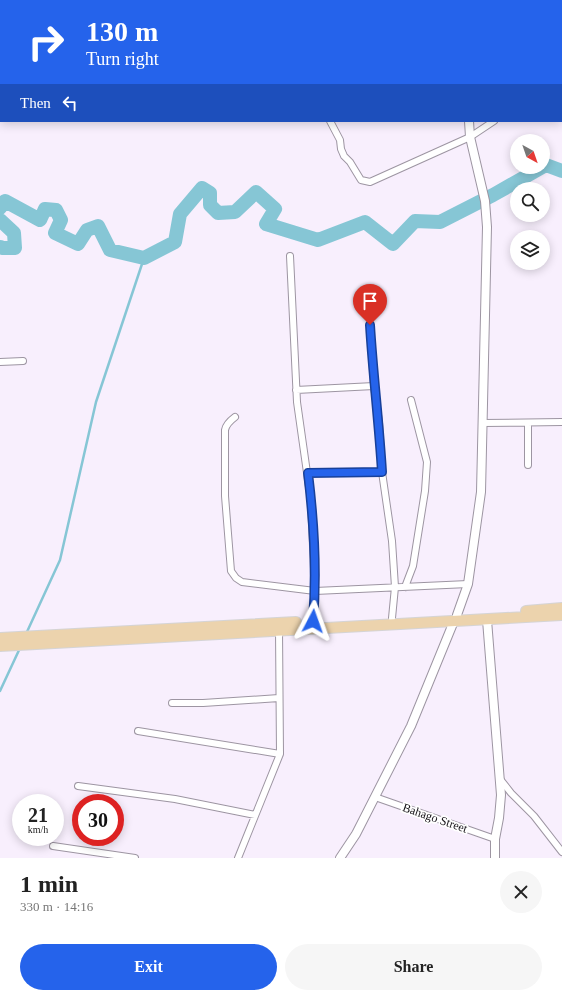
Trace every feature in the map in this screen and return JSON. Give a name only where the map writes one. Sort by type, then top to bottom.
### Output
[{"type":"main road","points":[[0,646],[279,630],[456,618],[562,608]]},
{"type":"main road","points":[[0,638],[313,621],[392,618],[456,618],[486,620],[562,616]]},
{"type":"street","points":[[331,122],[340,140],[341,149],[344,156],[350,162],[361,180],[370,182],[470,137],[492,122]]},
{"type":"street","points":[[340,858],[356,834],[412,726],[456,618],[468,584],[481,492],[487,227],[485,202],[470,137],[469,122]]},
{"type":"street","points":[[290,256],[297,402],[311,501],[315,591],[313,621]]},
{"type":"street","points":[[370,325],[382,472],[392,541],[395,587],[392,618]]},
{"type":"street","points":[[0,362],[23,361]]},
{"type":"street","points":[[296,390],[374,386]]},
{"type":"street","points":[[405,586],[413,566],[425,491],[426,462],[411,400]]},
{"type":"street","points":[[236,417],[229,422],[225,430],[225,496],[231,571],[236,578],[242,582],[315,591],[468,584]]},
{"type":"street","points":[[482,423],[562,422]]},
{"type":"street","points":[[528,423],[528,465]]},
{"type":"street","points":[[308,473],[382,472]]},
{"type":"street","points":[[486,620],[498,778],[501,795],[495,839],[495,858]]},
{"type":"street","points":[[238,858],[280,754],[279,630]]},
{"type":"street","points":[[172,703],[203,703],[279,698]]},
{"type":"street","points":[[138,731],[280,754]]},
{"type":"street","points":[[498,778],[534,816],[562,852]]},
{"type":"street","points":[[78,786],[175,799],[255,815]]},
{"type":"street","name":"Bahago Street","points":[[375,797],[495,839]]},
{"type":"street","points":[[53,846],[90,850],[135,858]]},
{"type":"street","points":[[89,858],[90,850]]},
{"type":"waterway","points":[[0,208],[5,201],[40,220],[45,209],[56,210],[61,220],[55,233],[78,244],[87,230],[98,226],[110,250],[144,258],[175,242],[180,214],[202,188],[210,193],[210,205],[218,213],[235,212],[256,192],[275,209],[266,224],[318,240],[365,222],[393,244],[415,221],[440,222],[493,195],[546,165],[562,171]]},
{"type":"waterway","points":[[0,220],[14,233],[15,248],[0,247]]},
{"type":"waterway","points":[[26,634],[60,560],[96,402],[144,258]]},
{"type":"waterway","points":[[0,691],[20,648]]},
{"type":"route","points":[[313,621],[315,591],[311,501],[308,473],[382,472],[370,325]]}]
